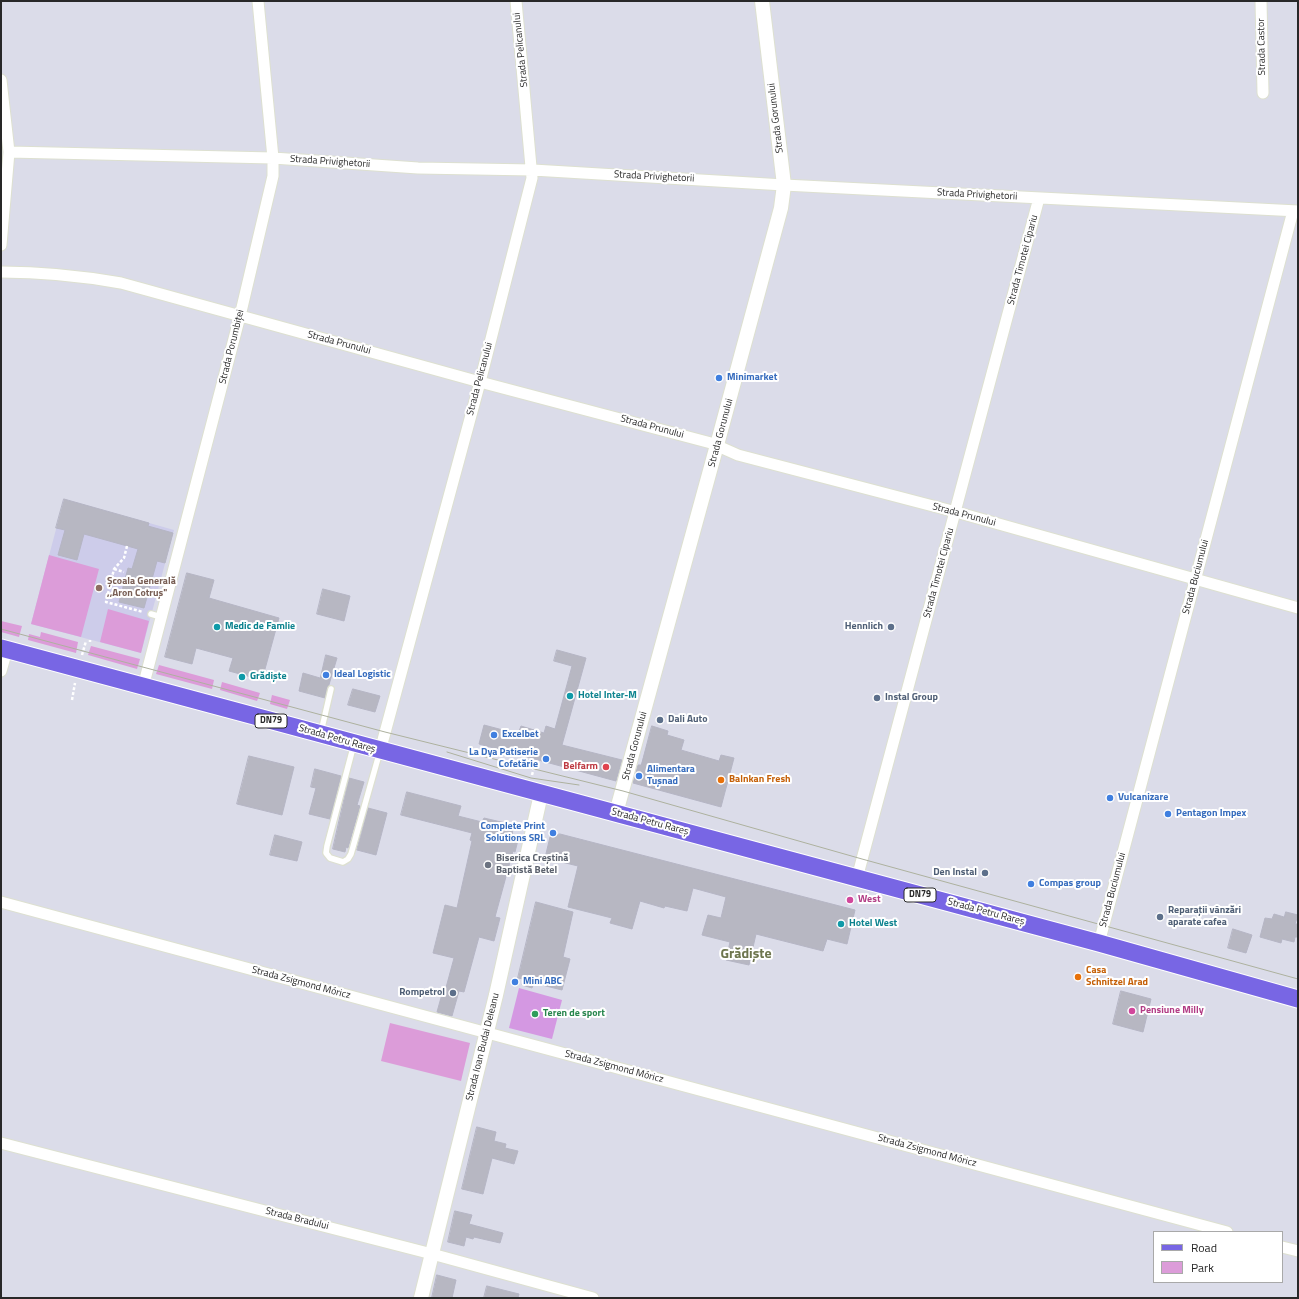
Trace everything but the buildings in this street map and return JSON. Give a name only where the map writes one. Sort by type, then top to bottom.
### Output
[{"type":"main road","name":"Strada Petru Rareș","points":[[4,649],[1099,943],[1298,999]]},
{"type":"street","name":"Strada Porumbiței","points":[[143,687],[156,616],[240,316],[273,176],[273,158],[258,1]]},
{"type":"street","name":"Strada Pelicanului","points":[[380,751],[480,382],[531,185],[533,170],[516,1]]},
{"type":"street","name":"Strada Gorunului","points":[[616,813],[718,445],[780,208],[784,185],[762,1]]},
{"type":"street","name":"Strada Castor","points":[[1261,1],[1263,93]]},
{"type":"street","points":[[1,80],[9,152],[1,245]]},
{"type":"street","name":"Strada Privighetorii","points":[[9,152],[273,158],[418,168],[533,170],[784,185],[1295,211]]},
{"type":"street","name":"Strada Timotei Cipariu","points":[[857,878],[1039,198]]},
{"type":"street","name":"Strada Buciumului","points":[[1099,943],[1295,211]]},
{"type":"street","name":"Strada Prunului","points":[[1,272],[38,272],[73,275],[121,283],[480,382],[718,445],[738,455],[956,512],[1196,578],[1298,608]]},
{"type":"street","points":[[1,671],[4,649]]},
{"type":"street","name":"Strada Ioan Budai Deleanu","points":[[421,1298],[486,1033],[540,794]]},
{"type":"street","name":"Strada Zsigmond Móricz","points":[[1,902],[1222,1231]]},
{"type":"street","name":"Strada Bradului","points":[[1,1143],[432,1254],[593,1298]]},
{"type":"street","points":[[1283,1247],[1298,1251]]},
{"type":"lane","points":[[320,734],[331,689]]},
{"type":"lane","points":[[354,744],[326,853],[330,858],[343,862],[348,859],[351,854],[380,751]]},
{"type":"path","points":[[127,546],[124,558],[114,569],[106,602],[156,616]]},
{"type":"path","points":[[114,569],[124,572]]},
{"type":"path","points":[[82,658],[89,641]]},
{"type":"path","points":[[72,700],[76,681]]},
{"type":"path","points":[[531,778],[535,764]]},
{"type":"shaded area","name":"Școala Generală ,,Aron Cotruș\"","points":[[64,499],[174,530],[141,653],[31,624]]},
{"type":"shaded area","name":"Teren de sport","points":[[519,988],[562,1000],[552,1039],[509,1028]]},
{"type":"green space","points":[[49,555],[99,569],[81,637],[31,624]]},
{"type":"green space","points":[[108,609],[149,621],[141,653],[100,642]]},
{"type":"green space","points":[[1,621],[22,626],[19,637],[1,632]]},
{"type":"green space","points":[[41,632],[78,642],[76,653],[28,640],[29,634],[40,637]]},
{"type":"green space","points":[[91,646],[140,659],[137,669],[88,655]]},
{"type":"green space","points":[[159,665],[214,680],[212,689],[156,674]]},
{"type":"green space","points":[[222,682],[260,693],[257,701],[220,690]]},
{"type":"green space","points":[[272,695],[290,700],[287,709],[270,704]]},
{"type":"green space","points":[[390,1023],[470,1043],[461,1081],[381,1061]]},
{"type":"tram line","points":[[1,629],[385,732],[623,791],[862,859],[1298,979]]},
{"type":"tram line","points":[[447,752],[531,778],[579,785]]},
{"type":"place","name":"Minimarket","points":[[719,378]]},
{"type":"place","name":"Școala Generală ,,Aron Cotruș\"","points":[[99,588]]},
{"type":"place","name":"Medic de Famlie","points":[[217,627]]},
{"type":"place","name":"Hennlich","points":[[891,627]]},
{"type":"place","name":"Ideal Logistic","points":[[326,675]]},
{"type":"place","name":"Grădiște","points":[[242,677]]},
{"type":"place","name":"Hotel Inter-M","points":[[570,696]]},
{"type":"place","name":"Instal Group","points":[[877,698]]},
{"type":"place","name":"Dali Auto","points":[[660,720]]},
{"type":"place","name":"Excelbet","points":[[494,735]]},
{"type":"place","name":"La Dya Patiserie Cofetărie","points":[[546,759]]},
{"type":"place","name":"Belfarm","points":[[606,767]]},
{"type":"place","name":"Alimentara Tușnad","points":[[639,776]]},
{"type":"place","name":"Balnkan Fresh","points":[[721,780]]},
{"type":"place","name":"Vulcanizare","points":[[1110,798]]},
{"type":"place","name":"Pentagon Impex","points":[[1168,814]]},
{"type":"place","name":"Complete Print Solutions SRL","points":[[553,833]]},
{"type":"place","name":"Biserica Creștină Baptistă Betel","points":[[488,865]]},
{"type":"place","name":"Den Instal","points":[[985,873]]},
{"type":"place","name":"Compas group","points":[[1031,884]]},
{"type":"place","name":"West","points":[[850,900]]},
{"type":"place","name":"Reparații vânzări aparate cafea","points":[[1160,917]]},
{"type":"place","name":"Hotel West","points":[[841,924]]},
{"type":"place","name":"Casa Schnitzel Arad","points":[[1078,977]]},
{"type":"place","name":"Mini ABC","points":[[515,982]]},
{"type":"place","name":"Rompetrol","points":[[453,993]]},
{"type":"place","name":"Pensiune Milly","points":[[1132,1011]]},
{"type":"place","name":"Teren de sport","points":[[535,1014]]},
{"type":"district","name":"Grădiște","points":[[746,955]]}]
